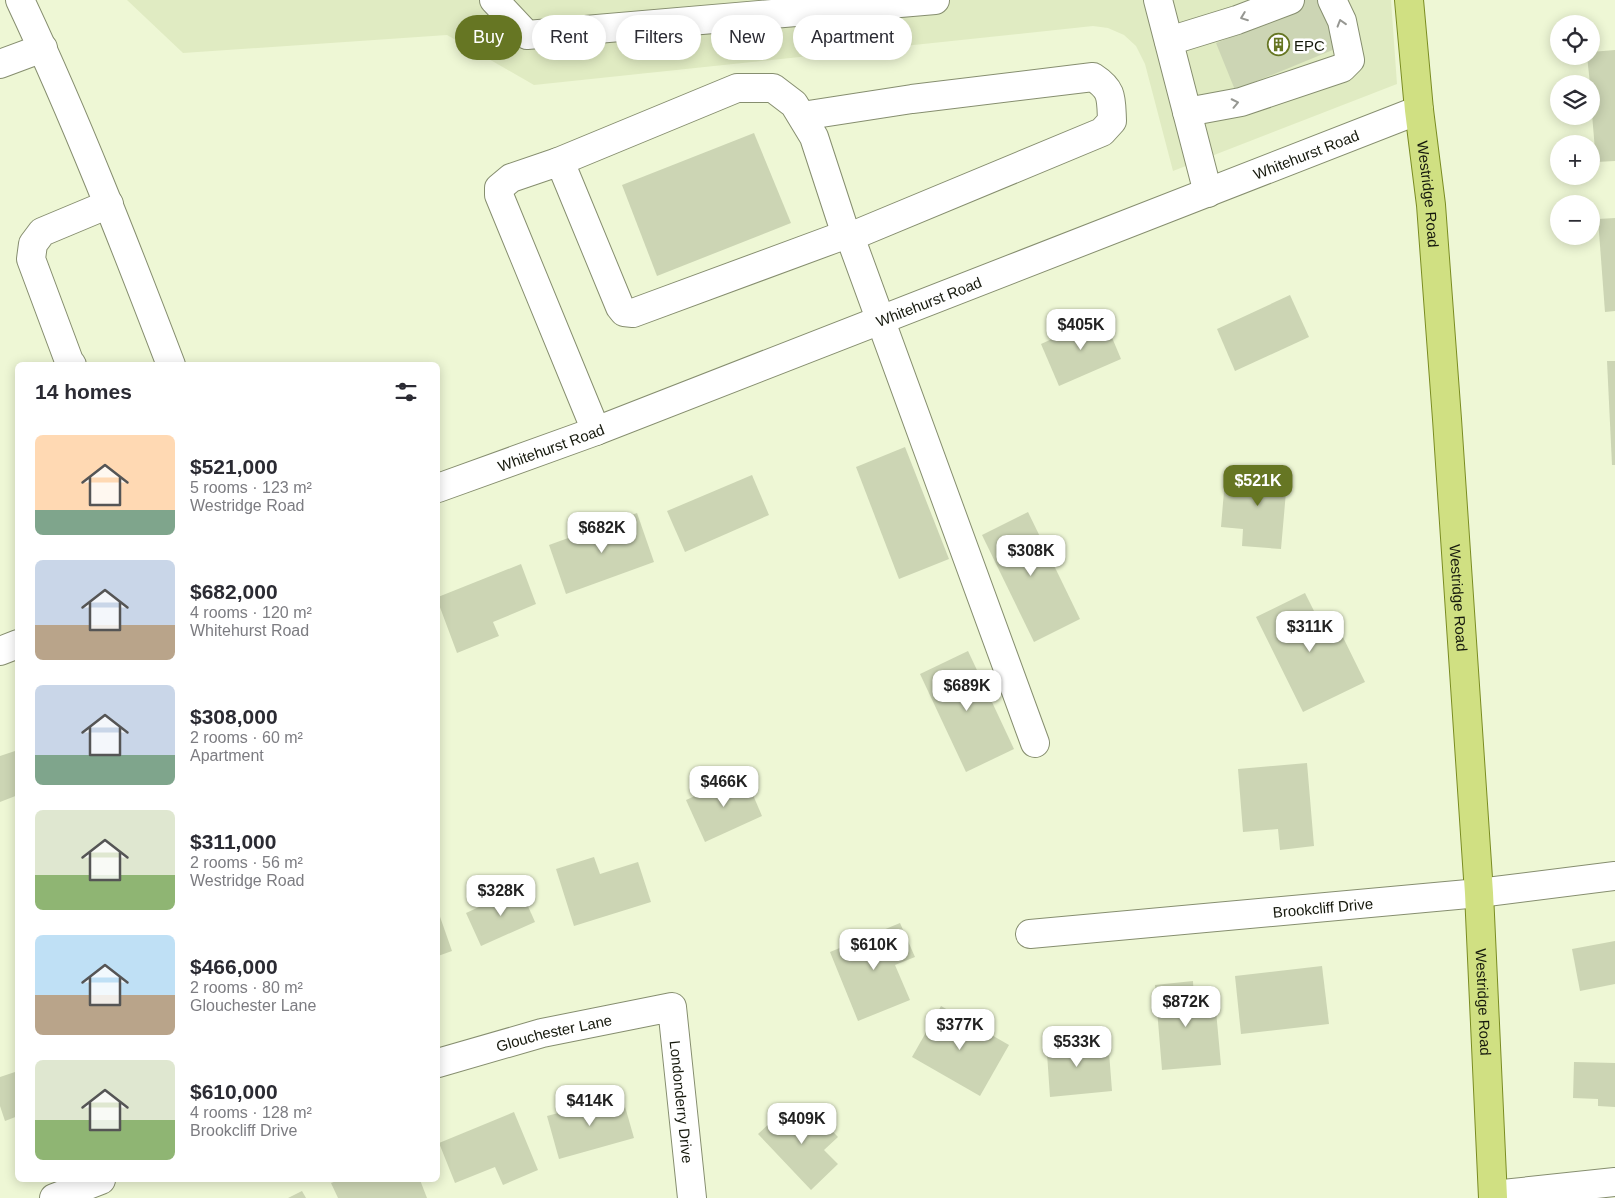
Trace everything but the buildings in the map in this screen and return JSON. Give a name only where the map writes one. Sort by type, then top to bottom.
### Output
[{"type":"main road","name":"Westridge Road","points":[[1409,0],[1419,110],[1431,204],[1447,419],[1479,893],[1493,1196]]},
{"type":"street","points":[[20,0],[43,48],[109,204],[170,362]]},
{"type":"street","points":[[494,0],[527,35],[935,0]]},
{"type":"street","points":[[1158,0],[1208,193]]},
{"type":"street","points":[[1169,41],[1238,20],[1290,0]]},
{"type":"street","points":[[1187,112],[1240,102],[1342,68],[1350,60],[1342,21],[1332,0]]},
{"type":"street","points":[[0,64],[43,48]]},
{"type":"street","points":[[802,116],[912,99],[1093,77],[1104,84],[1112,98],[1112,121],[1102,132],[847,238]]},
{"type":"street","points":[[596,431],[499,195],[499,188],[510,178],[558,162],[737,88],[773,88],[794,104],[814,137],[847,238]]},
{"type":"street","name":"Whitehurst Road","points":[[440,487],[596,431],[1419,110]]},
{"type":"street","points":[[558,162],[561,164],[620,307],[624,312],[634,313],[840,237],[847,238],[852,242],[1035,743]]},
{"type":"street","points":[[70,362],[32,259],[33,244],[42,232],[109,204]]},
{"type":"street","points":[[0,651],[15,645]]},
{"type":"street","name":"Brookcliff Drive","points":[[1030,934],[1479,893],[1615,876]]},
{"type":"street","name":"Glouchester Lane","points":[[440,1062],[542,1033],[672,1007]]},
{"type":"street","name":"Londonderry Drive","points":[[672,1007],[692,1198]]},
{"type":"street","points":[[54,1198],[96,1182]]},
{"type":"street","points":[[1493,1196],[1615,1182]]},
{"type":"shaded area","points":[[127,0],[1391,0],[1397,84],[1173,171],[1145,64],[1136,46],[1124,35],[1108,28],[1093,26],[912,45],[912,15],[793,15],[793,58],[783,59],[783,15],[711,15],[711,60],[771,60],[534,85],[490,60],[522,60],[522,15],[455,15],[455,40],[447,35],[183,53]]},
{"type":"place","name":"EPC","points":[[1278,45]]}]
